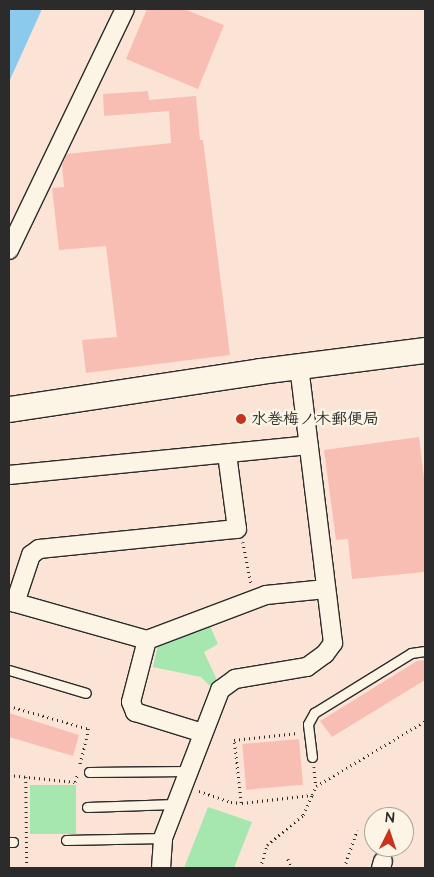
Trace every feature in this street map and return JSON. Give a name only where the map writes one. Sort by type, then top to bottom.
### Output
[{"type":"street","points":[[9,250],[125,9]]},
{"type":"street","points":[[9,409],[299,366],[425,350]]},
{"type":"street","points":[[161,868],[163,838],[220,690],[235,679],[307,666],[325,654],[333,643],[299,366]]},
{"type":"street","points":[[9,475],[309,445]]},
{"type":"street","points":[[227,454],[237,530],[39,549],[31,555],[12,602],[147,640],[266,595],[326,589]]},
{"type":"street","points":[[147,640],[131,702],[135,712],[203,733]]},
{"type":"lane","points":[[312,757],[308,724],[314,713],[411,653],[425,651]]},
{"type":"lane","points":[[9,670],[86,693]]},
{"type":"lane","points":[[89,772],[185,778]]},
{"type":"lane","points":[[87,806],[175,804]]},
{"type":"lane","points":[[66,840],[163,838]]},
{"type":"path","points":[[237,530],[242,539],[254,600]]},
{"type":"path","points":[[9,706],[89,729],[75,782],[9,775]]},
{"type":"path","points":[[316,786],[425,721]]},
{"type":"path","points":[[242,803],[234,740],[309,731]]},
{"type":"path","points":[[260,868],[267,845],[303,815],[316,786],[312,757]]},
{"type":"path","points":[[26,777],[27,868]]},
{"type":"path","points":[[185,778],[231,802],[242,803],[312,795]]},
{"type":"path","points":[[344,868],[357,830]]},
{"type":"path","points":[[288,859],[292,868]]},
{"type":"green space","points":[[210,626],[218,644],[204,652],[217,680],[210,686],[201,677],[153,667],[158,645]]},
{"type":"green space","points":[[30,785],[76,785],[76,834],[30,834]]},
{"type":"green space","points":[[208,807],[252,822],[234,868],[184,868]]},
{"type":"water","points":[[9,9],[42,9],[9,82]]},
{"type":"building","points":[[147,9],[184,9],[224,25],[198,89],[126,59]]},
{"type":"building","points":[[148,91],[149,100],[196,96],[200,140],[203,140],[230,355],[86,373],[82,340],[117,337],[106,246],[59,250],[52,188],[64,187],[62,165],[67,154],[171,143],[169,111],[104,116],[103,94]]},
{"type":"building","points":[[419,437],[425,487],[425,572],[352,579],[348,539],[336,540],[324,450]]},
{"type":"building","points":[[425,660],[425,680],[332,737],[320,721],[417,661]]},
{"type":"building","points":[[9,713],[79,735],[73,756],[9,737]]},
{"type":"building","points":[[299,739],[303,785],[246,790],[242,744]]},
{"type":"place","name":"水巻梅ノ木郵便局","points":[[241,419]]}]
